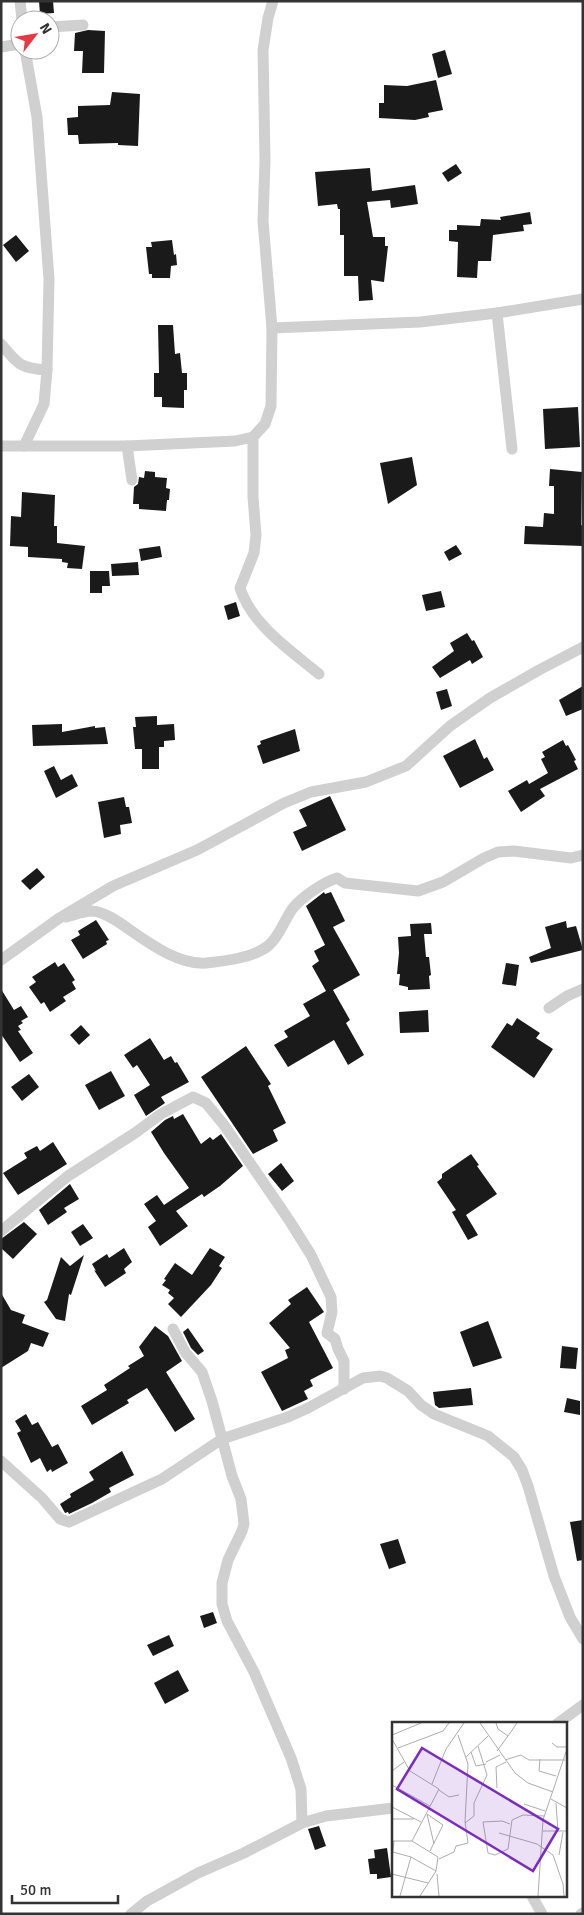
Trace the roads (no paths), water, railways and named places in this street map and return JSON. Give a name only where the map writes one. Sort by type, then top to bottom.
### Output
[{"type":"street","points":[[1,446],[127,446],[235,441],[253,437],[265,424],[271,406],[272,328],[263,221],[265,160],[263,50],[273,1]]},
{"type":"street","points":[[60,26],[83,25]]},
{"type":"street","points":[[24,446],[44,404],[47,370],[48,270],[37,117],[27,60]]},
{"type":"street","points":[[272,328],[420,322],[497,313],[583,299]]},
{"type":"street","points":[[497,313],[512,449]]},
{"type":"street","points":[[1,344],[24,368],[47,370]]},
{"type":"street","points":[[253,437],[253,497],[256,535],[254,552],[240,588],[246,605],[265,627],[319,674]]},
{"type":"street","points":[[127,446],[132,480]]},
{"type":"street","points":[[1,960],[58,919],[113,886],[198,850],[284,803],[311,792],[366,782],[406,766],[450,726],[490,698],[583,647]]},
{"type":"street","points":[[58,919],[92,911],[114,918],[145,941],[184,960],[203,963],[229,960],[257,952],[266,947],[273,941],[294,907],[329,881],[337,878],[345,883],[418,891],[443,882],[498,852],[514,851],[571,858],[583,855]]},
{"type":"street","points":[[549,1008],[566,996],[583,988]]},
{"type":"street","points":[[1,1231],[68,1176],[161,1114],[193,1097],[200,1099],[206,1103],[224,1126],[261,1179],[293,1227],[325,1282],[331,1297],[332,1312],[327,1333],[336,1339],[338,1349],[344,1361],[344,1389]]},
{"type":"street","points":[[173,1329],[185,1352],[202,1372],[232,1476],[241,1499],[244,1524],[226,1568],[222,1583],[222,1604],[227,1620],[254,1672],[291,1758],[301,1789],[302,1823]]},
{"type":"street","points":[[1,1460],[42,1498],[60,1519],[69,1522],[162,1479],[222,1439],[288,1417],[363,1378],[380,1376],[387,1378],[408,1391],[434,1414],[488,1436],[514,1457],[522,1470],[528,1486],[554,1576],[570,1617],[583,1639]]},
{"type":"street","points":[[560,1722],[583,1706]]},
{"type":"street","points":[[131,1914],[147,1901],[198,1873],[244,1853],[302,1823],[326,1816],[392,1808]]},
{"type":"street","points":[[533,1898],[542,1914]]}]
